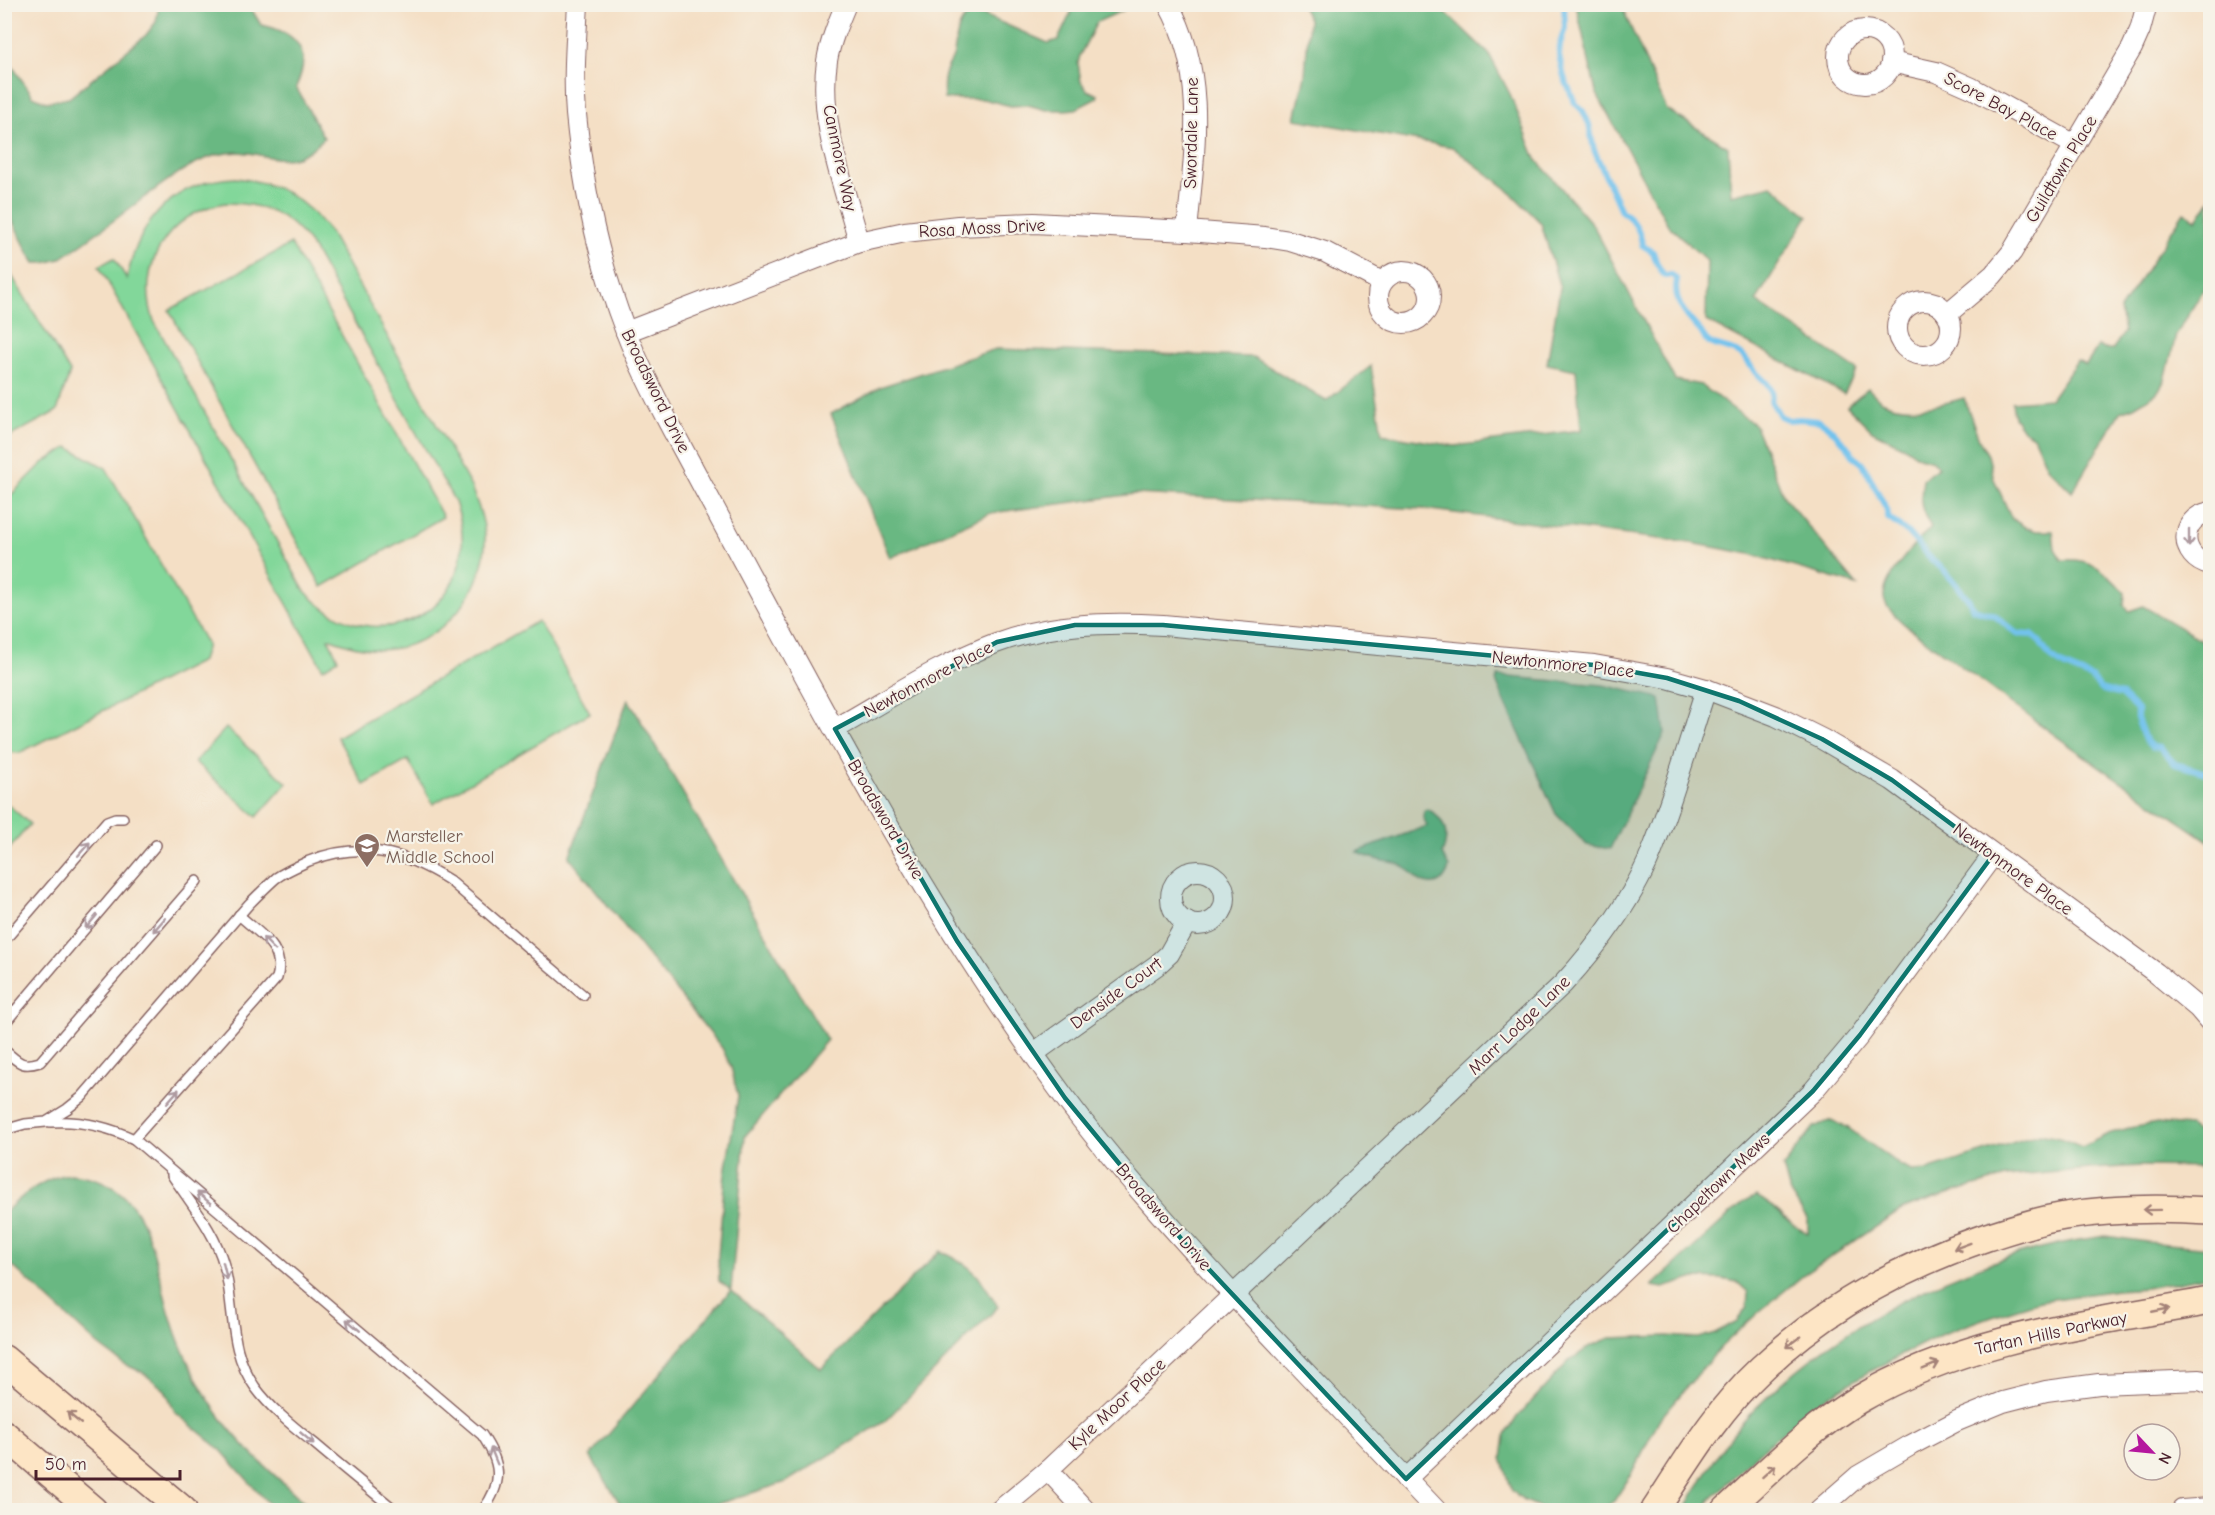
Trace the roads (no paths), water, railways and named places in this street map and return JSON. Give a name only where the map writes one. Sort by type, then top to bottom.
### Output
[{"type":"street","name":"Broadsword Drive","points":[[578,4],[576,113],[584,177],[610,285],[626,332],[646,380],[835,729],[957,941],[1065,1098],[1188,1247],[1436,1510]]},
{"type":"street","name":"Canmore Way","points":[[846,4],[836,27],[828,61],[826,91],[828,122],[859,242]]},
{"type":"street","name":"Swordale Lane","points":[[1168,4],[1183,33],[1189,52],[1195,96],[1194,156],[1187,231]]},
{"type":"street","name":"Guildtown Place","points":[[1947,314],[1993,275],[2012,252],[2132,48],[2147,4]]},
{"type":"street","name":"Score Bay Place","points":[[1891,62],[1936,72],[1972,88],[2075,145]]},
{"type":"street","name":"Rosa Moss Drive","points":[[626,332],[859,242],[905,232],[1011,223],[1265,237],[1306,245],[1325,252],[1382,282]]},
{"type":"street","points":[[2211,512],[2194,519],[2189,525],[2186,540],[2197,560],[2211,565]]},
{"type":"street","name":"Newtonmore Place","points":[[835,729],[957,661],[997,642],[1075,625],[1162,625],[1594,665],[1667,678],[1706,688],[1776,716],[1822,739],[1893,780],[2156,973],[2198,1008],[2211,1022]]},
{"type":"street","name":"Marr Lodge Lane","points":[[1233,1294],[1563,984],[1590,954],[1616,918],[1654,848],[1706,688]]},
{"type":"street","name":"Chapeltown Mews","points":[[1406,1479],[1813,1091],[1860,1035],[1993,855]]},
{"type":"street","name":"Denside Court","points":[[1034,1053],[1157,965],[1168,954],[1187,922]]},
{"type":"street","points":[[1655,1510],[1701,1437],[1760,1370],[1825,1318],[1873,1286],[1912,1265],[2013,1228],[2064,1216],[2125,1210],[2211,1211]]},
{"type":"street","name":"Kyle Moor Place","points":[[1000,1510],[1048,1470],[1233,1294]]},
{"type":"street","name":"Tartan Hills Parkway","points":[[1726,1510],[1818,1428],[1858,1400],[1894,1381],[1967,1351],[2030,1335],[2211,1301]]},
{"type":"street","points":[[4,1359],[183,1510]]},
{"type":"street","points":[[1819,1510],[1858,1476],[1902,1450],[1957,1421],[2003,1402],[2046,1391],[2099,1384],[2200,1380],[2211,1384]]},
{"type":"street","points":[[4,1434],[93,1510]]},
{"type":"street","points":[[1048,1470],[1085,1510]]},
{"type":"street","points":[[2182,1510],[2211,1509]]},
{"type":"lane","points":[[4,941],[107,821],[123,818]]},
{"type":"lane","points":[[4,1024],[156,845]]},
{"type":"lane","points":[[46,1122],[68,1109],[82,1097],[239,915],[277,877],[295,866],[321,857],[347,851],[374,850],[401,855],[426,866],[449,880],[583,995]]},
{"type":"lane","points":[[4,1050],[22,1065],[40,1062],[198,880]]},
{"type":"lane","points":[[134,1140],[277,978],[280,961],[274,947],[239,915]]},
{"type":"lane","points":[[4,1130],[25,1124],[63,1121],[100,1125],[134,1140],[482,1435],[492,1450],[498,1467],[497,1485],[483,1510]]},
{"type":"lane","points":[[166,1166],[214,1238],[229,1287],[232,1331],[239,1356],[255,1387],[284,1418],[395,1510]]},
{"type":"waterway","points":[[1564,4],[1565,28],[1559,56],[1564,77],[1575,103],[1583,111],[1589,124],[1594,150],[1621,211],[1636,225],[1642,245],[1653,252],[1664,275],[1672,275],[1677,280],[1679,303],[1706,340],[1714,345],[1733,350],[1744,357],[1769,386],[1771,401],[1780,416],[1789,420],[1819,421],[1828,426],[1854,457],[1863,464],[1887,510],[1887,517],[1908,533],[1944,570],[1969,600],[1973,609],[1994,615],[2017,634],[2032,635],[2040,642],[2049,656],[2065,667],[2092,678],[2100,689],[2121,695],[2137,710],[2137,718],[2145,740],[2152,747],[2160,748],[2175,764],[2210,774]]},
{"type":"place","name":"Marsteller Middle School","points":[[367,869]]}]
